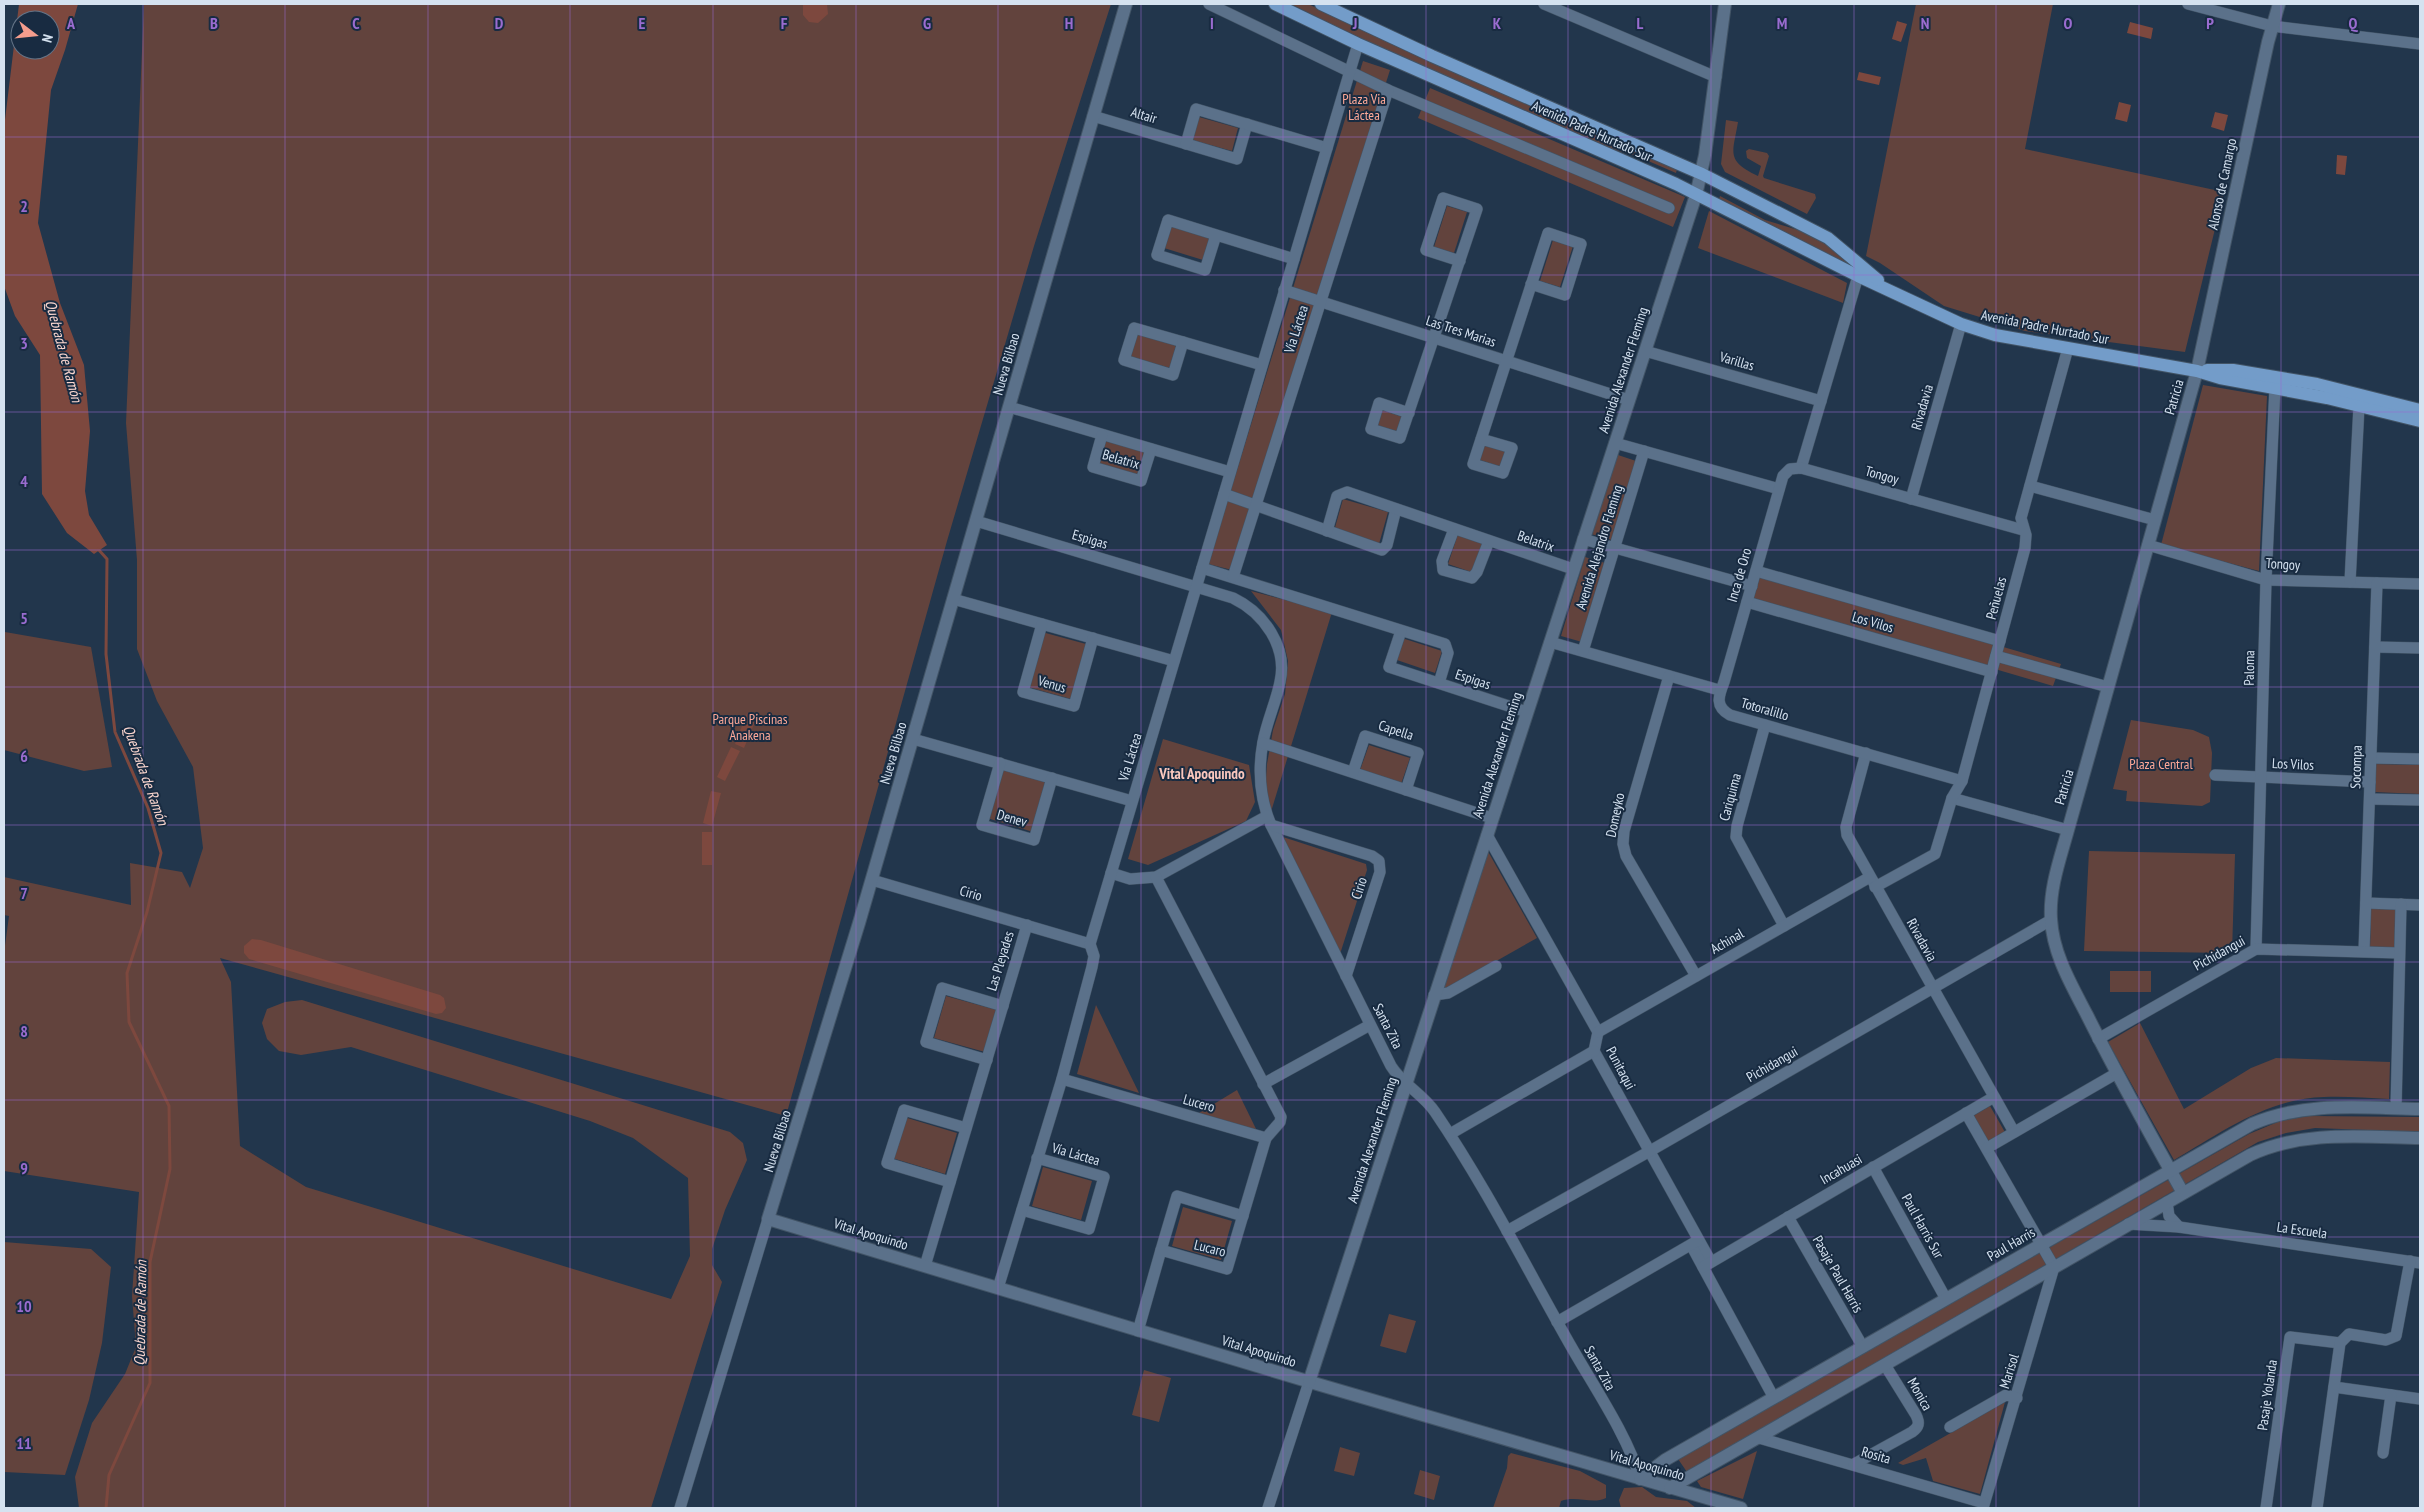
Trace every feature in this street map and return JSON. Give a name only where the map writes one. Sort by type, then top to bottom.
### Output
[{"type":"main road","name":"Avenida Padre Hurtado Sur","points":[[1275,4],[1358,44],[1696,195],[1858,276],[1895,291],[1962,324],[1995,335],[2197,371],[2420,421]]},
{"type":"main road","name":"Avenida Padre Hurtado Sur","points":[[1320,4],[1432,56],[1702,174],[1828,238],[1895,291]]},
{"type":"main road","name":"Avenida Padre Hurtado Sur","points":[[2197,371],[2233,370],[2317,384],[2420,410]]},
{"type":"street","name":"Nueva Bilbao","points":[[680,1508],[872,880],[1126,4]]},
{"type":"street","points":[[1209,4],[1388,90],[1669,208]]},
{"type":"street","points":[[1544,4],[1716,77]]},
{"type":"street","name":"Avenida Alexander Fleming","points":[[1268,1508],[1696,195],[1702,174],[1725,4]]},
{"type":"street","points":[[2188,4],[2272,26],[2420,44]]},
{"type":"street","name":"Alonso de Camargo","points":[[2197,371],[2272,26],[2279,4]]},
{"type":"street","name":"Vía Láctea","points":[[998,1288],[1062,1079],[1092,967],[1094,956],[1090,944],[1358,44]]},
{"type":"street","name":"Vía Láctea","points":[[1233,577],[1388,90]]},
{"type":"street","points":[[1186,144],[1196,109],[1326,148]]},
{"type":"street","name":"Altair","points":[[1093,116],[1237,159],[1247,124]]},
{"type":"street","points":[[1409,413],[1460,261],[1477,209],[1443,198],[1426,250],[1460,261]]},
{"type":"street","points":[[1216,235],[1205,270],[1157,255],[1168,220],[1294,259]]},
{"type":"street","points":[[1481,438],[1531,284],[1548,233],[1581,244],[1564,295],[1531,284]]},
{"type":"street","name":"Inca de Oro","points":[[1719,690],[1724,682],[1783,476],[1795,468],[1821,400],[1858,276]]},
{"type":"street","name":"Las Tres Marias","points":[[1284,290],[1629,400]]},
{"type":"street","name":"Rivadavia","points":[[1911,499],[1962,324]]},
{"type":"street","points":[[1183,342],[1173,375],[1124,360],[1134,328],[1183,342],[1262,365]]},
{"type":"street","name":"Peñuelas","points":[[1935,854],[1952,798],[1962,781],[2025,548],[2021,518],[2068,348]]},
{"type":"street","name":"Varillas","points":[[1645,350],[1821,400]]},
{"type":"street","name":"Patricia","points":[[2183,1193],[2098,1039],[2060,960],[2051,920],[2052,894],[2068,830],[2197,371]]},
{"type":"street","name":"Paloma","points":[[2256,949],[2266,580],[2275,388]]},
{"type":"street","points":[[2350,582],[2359,406]]},
{"type":"street","name":"Belatrix","points":[[1009,407],[1230,472]]},
{"type":"street","name":"Belatrix","points":[[1102,435],[1092,467],[1141,482],[1151,449]]},
{"type":"street","points":[[1615,443],[1779,489]]},
{"type":"street","name":"Avenida Alejandro Fleming","points":[[1583,652],[1644,451]]},
{"type":"street","name":"Tongoy","points":[[1795,468],[2024,530]]},
{"type":"street","points":[[2030,486],[2155,520]]},
{"type":"street","name":"Belatrix","points":[[1328,531],[1337,496],[1347,492],[1573,569]]},
{"type":"street","points":[[1224,494],[1382,550],[1387,545],[1396,509]]},
{"type":"street","name":"Espigas","points":[[976,521],[1196,586]]},
{"type":"street","points":[[1454,529],[1442,561],[1443,570],[1472,578],[1477,572],[1489,540]]},
{"type":"street","points":[[1583,539],[1752,586]]},
{"type":"street","name":"Tongoy","points":[[2148,545],[2266,580],[2420,584]]},
{"type":"street","name":"Espigas","points":[[1202,568],[1446,644],[1448,653],[1439,683]]},
{"type":"street","name":"Los Vilos","points":[[1756,571],[2000,641]]},
{"type":"street","name":"Socompa","points":[[2364,951],[2377,583]]},
{"type":"street","name":"Santa Zita","points":[[1196,586],[1233,598],[1250,608],[1264,622],[1275,640],[1280,661],[1280,682],[1263,743],[1260,775],[1269,821],[1396,1074],[1426,1100],[1450,1134],[1507,1231],[1628,1450],[1640,1478]]},
{"type":"street","points":[[953,599],[1174,661]]},
{"type":"street","name":"Los Vilos","points":[[1747,602],[1992,672]]},
{"type":"street","name":"Venus","points":[[1042,624],[1023,692],[1074,706],[1093,638]]},
{"type":"street","name":"Espigas","points":[[1401,630],[1389,667],[1527,712]]},
{"type":"street","points":[[1550,642],[1719,690]]},
{"type":"street","points":[[2375,647],[2420,648]]},
{"type":"street","points":[[1996,656],[2108,687]]},
{"type":"street","name":"Domeyko","points":[[1669,676],[1624,831],[1623,844],[1626,856],[1696,976]]},
{"type":"street","name":"Totoralillo","points":[[1719,690],[1718,701],[1726,713],[1962,781]]},
{"type":"street","name":"Cariquima","points":[[1765,725],[1737,826],[1736,837],[1740,848],[1784,926]]},
{"type":"street","name":"Capella","points":[[1353,772],[1365,736],[1418,753],[1406,790]]},
{"type":"street","points":[[913,739],[1132,801]]},
{"type":"street","points":[[1263,743],[1492,818]]},
{"type":"street","name":"Rivadavia","points":[[1866,754],[1846,830],[1872,882],[2014,1132]]},
{"type":"street","points":[[2371,758],[2420,759]]},
{"type":"street","name":"Denev","points":[[1000,763],[982,825],[991,828],[1034,840],[1052,778]]},
{"type":"street","name":"Los Vilos","points":[[2215,775],[2370,782]]},
{"type":"street","points":[[1952,798],[2068,830]]},
{"type":"street","points":[[2370,799],[2420,800]]},
{"type":"street","points":[[1111,873],[1130,879],[1141,880],[1156,876],[1269,821]]},
{"type":"street","name":"Cirio","points":[[1269,821],[1372,856],[1379,862],[1380,872],[1346,976]]},
{"type":"street","name":"Punitaqui","points":[[1487,835],[1598,1032],[1594,1051],[1650,1151],[1774,1398]]},
{"type":"street","name":"Achinal","points":[[1598,1032],[1784,926],[1872,882],[1935,854]]},
{"type":"street","points":[[1156,876],[1281,1118],[1280,1122],[1266,1138]]},
{"type":"street","name":"Cirio","points":[[872,880],[1090,944]]},
{"type":"street","points":[[2366,903],[2420,905]]},
{"type":"street","points":[[2396,1108],[2401,904]]},
{"type":"street","name":"Pichidangui","points":[[1507,1231],[1650,1151],[2051,920]]},
{"type":"street","name":"Las Pleyades","points":[[925,1266],[1027,925]]},
{"type":"street","name":"Pichidangui","points":[[2098,1039],[2256,949],[2399,953]]},
{"type":"street","points":[[1434,995],[1448,993],[1496,966]]},
{"type":"street","name":"Las Pleyades","points":[[987,1060],[926,1042],[931,1024],[942,988],[1002,1006]]},
{"type":"street","points":[[1263,1084],[1370,1025]]},
{"type":"street","points":[[1450,1134],[1594,1051]]},
{"type":"street","points":[[1986,1148],[2117,1073]]},
{"type":"street","name":"Lucero","points":[[1062,1079],[1266,1138]]},
{"type":"street","name":"Incahuasi","points":[[1707,1264],[1994,1097]]},
{"type":"street","name":"Paul Harris","points":[[1640,1478],[1665,1460],[2243,1128],[2274,1115],[2317,1108],[2420,1109]]},
{"type":"street","points":[[950,1182],[887,1163],[904,1110],[966,1128]]},
{"type":"street","points":[[1966,1113],[2054,1267]]},
{"type":"street","points":[[1670,1488],[2250,1155],[2289,1141],[2327,1136],[2420,1138]]},
{"type":"street","name":"Lucaro","points":[[1161,1250],[1227,1269],[1266,1138]]},
{"type":"street","name":"Vía Láctea","points":[[1022,1210],[1089,1229],[1104,1177],[1037,1158]]},
{"type":"street","name":"Paul Harris Sur","points":[[1874,1167],[1946,1299]]},
{"type":"street","points":[[1138,1330],[1177,1196],[1243,1216]]},
{"type":"street","points":[[2167,1202],[2169,1216],[2179,1228]]},
{"type":"street","name":"Pasaje Paul Harris","points":[[1788,1217],[1862,1347]]},
{"type":"street","name":"Vital Apoquindo","points":[[768,1219],[1308,1382],[1741,1508]]},
{"type":"street","name":"La Escuela","points":[[2128,1224],[2179,1228],[2415,1262]]},
{"type":"street","points":[[1557,1322],[1695,1242]]},
{"type":"street","name":"Pasaje Yolanda","points":[[2266,1508],[2290,1336],[2340,1343],[2349,1334],[2386,1340],[2396,1336],[2415,1262]]},
{"type":"street","name":"Marisol","points":[[1984,1505],[2054,1267]]},
{"type":"street","points":[[2317,1508],[2340,1343]]},
{"type":"street","name":"Monica","points":[[1854,1464],[1918,1428],[1919,1423],[1916,1415],[1885,1365]]},
{"type":"street","points":[[2334,1387],[2420,1399]]},
{"type":"street","points":[[1950,1427],[2006,1395],[2017,1398]]},
{"type":"street","points":[[2383,1452],[2391,1395]]},
{"type":"street","name":"Rosita","points":[[1759,1438],[1854,1464],[1984,1505]]},
{"type":"green space","name":"Parque Piscinas Anakena","points":[[144,4],[1111,4],[1034,246],[947,541],[786,1116],[220,958],[231,982],[240,1146],[306,1187],[671,1299],[690,1256],[688,1178],[633,1138],[590,1121],[351,1047],[301,1055],[279,1051],[267,1039],[262,1023],[267,1009],[285,1002],[302,1000],[730,1132],[743,1143],[747,1160],[725,1210],[712,1249],[712,1265],[722,1282],[651,1508],[79,1508],[75,1477],[92,1423],[125,1374],[136,1347],[132,1296],[139,1192],[4,1171],[4,953],[9,916],[4,915],[4,877],[131,905],[130,863],[182,872],[190,888],[203,848],[193,767],[157,701],[137,649],[137,560],[126,423]]},
{"type":"green space","points":[[1291,4],[1308,4],[1439,65],[1677,169],[1676,173],[1639,157],[1606,147],[1370,44]]},
{"type":"green space","points":[[1916,4],[2053,4],[2025,149],[2224,192],[2185,352],[2025,331],[1944,306],[1880,263],[1866,256]]},
{"type":"green space","name":"Plaza Via Láctea","points":[[1363,61],[1390,70],[1232,570],[1208,564]]},
{"type":"green space","points":[[1430,88],[1685,197],[1673,227],[1418,118]]},
{"type":"green space","points":[[1199,117],[1238,128],[1232,151],[1192,140]]},
{"type":"green space","points":[[1726,120],[1738,122],[1733,148],[1736,160],[1740,165],[1758,176],[1761,166],[1747,158],[1746,151],[1749,149],[1767,153],[1769,156],[1764,178],[1815,194],[1816,198],[1807,214],[1725,172],[1721,164]]},
{"type":"green space","points":[[1720,196],[1765,220],[1805,232],[1833,248],[1852,266],[1719,199]]},
{"type":"green space","points":[[1447,206],[1467,212],[1454,253],[1434,247]]},
{"type":"green space","points":[[1709,211],[1847,283],[1843,303],[1698,248]]},
{"type":"green space","points":[[1170,225],[1210,237],[1203,260],[1164,248]]},
{"type":"green space","points":[[1553,240],[1573,246],[1560,287],[1540,281]]},
{"type":"green space","points":[[1137,334],[1176,345],[1170,368],[1130,357]]},
{"type":"green space","points":[[2203,385],[2267,396],[2259,571],[2161,545]]},
{"type":"green space","points":[[1382,410],[1403,417],[1398,433],[1377,426]]},
{"type":"green space","points":[[1105,441],[1145,452],[1138,475],[1099,464]]},
{"type":"green space","points":[[1485,444],[1506,450],[1501,467],[1480,460]]},
{"type":"green space","points":[[1615,454],[1636,461],[1612,540],[1591,534]]},
{"type":"green space","points":[[1343,499],[1388,512],[1379,544],[1334,531]]},
{"type":"green space","points":[[1458,534],[1484,543],[1474,573],[1448,564]]},
{"type":"green space","points":[[1585,557],[1605,563],[1582,642],[1561,636]]},
{"type":"green space","points":[[1758,575],[2061,664],[2053,686],[1753,598]]},
{"type":"green space","points":[[1251,591],[1332,612],[1270,815],[1265,790],[1267,764],[1273,730],[1285,694],[1288,661],[1281,630]]},
{"type":"green space","points":[[5,632],[91,647],[112,767],[84,771],[4,750]]},
{"type":"green space","points":[[1042,632],[1086,644],[1071,699],[1028,687]]},
{"type":"green space","points":[[1402,638],[1442,651],[1435,673],[1394,659]]},
{"type":"green space","name":"Plaza Central","points":[[2131,720],[2193,730],[2209,737],[2212,753],[2210,802],[2202,806],[2126,801],[2127,791],[2113,789]]},
{"type":"green space","points":[[1163,739],[1249,765],[1255,802],[1246,821],[1148,865],[1128,859]]},
{"type":"green space","points":[[1369,745],[1410,758],[1400,787],[1359,773]]},
{"type":"green space","points":[[2374,764],[2420,765],[2420,794],[2374,792]]},
{"type":"green space","points":[[1003,766],[1049,780],[1033,832],[987,818]]},
{"type":"green space","points":[[1283,837],[1366,864],[1367,870],[1340,954]]},
{"type":"green space","points":[[1486,848],[1537,938],[1438,994]]},
{"type":"green space","points":[[2089,851],[2235,854],[2232,953],[2084,951]]},
{"type":"green space","points":[[2371,909],[2396,909],[2395,947],[2370,947]]},
{"type":"green space","points":[[2110,971],[2151,971],[2151,992],[2110,992]]},
{"type":"green space","points":[[946,996],[997,1010],[985,1052],[934,1038]]},
{"type":"green space","points":[[1096,1005],[1139,1093],[1077,1074]]},
{"type":"green space","points":[[2140,1023],[2184,1109],[2251,1068],[2276,1058],[2390,1062],[2389,1099],[2324,1097],[2283,1103],[2227,1128],[2174,1160],[2108,1042]]},
{"type":"green space","points":[[1237,1090],[1257,1131],[1199,1113]]},
{"type":"green space","points":[[1990,1106],[2006,1134],[1989,1144],[1973,1116]]},
{"type":"green space","points":[[2308,1116],[2420,1117],[2420,1132],[2315,1128],[2286,1133],[2258,1142],[1687,1472],[1678,1459],[2249,1134],[2280,1121]]},
{"type":"green space","points":[[904,1117],[957,1133],[945,1174],[892,1158]]},
{"type":"green space","points":[[1043,1167],[1092,1181],[1081,1220],[1032,1206]]},
{"type":"green space","points":[[1183,1207],[1232,1221],[1221,1260],[1172,1246]]},
{"type":"green space","points":[[4,1242],[91,1249],[111,1267],[102,1343],[89,1400],[65,1475],[4,1472]]},
{"type":"green space","points":[[1389,1314],[1416,1321],[1406,1353],[1380,1346]]},
{"type":"green space","points":[[1144,1370],[1171,1378],[1159,1422],[1132,1415]]},
{"type":"green space","points":[[2005,1402],[1980,1494],[1933,1481],[1926,1458],[1903,1465],[1898,1463]]},
{"type":"green space","points":[[1340,1447],[1360,1453],[1354,1476],[1334,1471]]},
{"type":"green space","points":[[1757,1451],[1743,1499],[1701,1487],[1697,1481]]},
{"type":"green space","points":[[1511,1453],[1580,1471],[1606,1485],[1606,1498],[1595,1501],[1567,1499],[1561,1501],[1559,1508],[1493,1508],[1507,1468],[1508,1456]]},
{"type":"green space","points":[[1420,1470],[1440,1476],[1434,1500],[1414,1494]]},
{"type":"green space","points":[[1642,1487],[1656,1497],[1687,1501],[1696,1508],[1621,1508],[1619,1500],[1624,1488]]},
{"type":"water","points":[[19,4],[78,4],[51,90],[38,223],[60,303],[84,365],[90,431],[85,491],[89,515],[107,545],[94,554],[67,533],[42,494],[40,355],[15,316],[4,286],[4,128],[12,60],[60,60],[60,10],[18,10]]},
{"type":"water","points":[[803,4],[827,4],[828,14],[818,23],[809,22],[803,15]]},
{"type":"water","points":[[1897,21],[1907,24],[1901,42],[1892,39]]},
{"type":"water","points":[[2130,22],[2153,28],[2151,39],[2127,33]]},
{"type":"water","points":[[1859,72],[1881,77],[1879,85],[1857,80]]},
{"type":"water","points":[[2119,102],[2131,105],[2127,122],[2115,119]]},
{"type":"water","points":[[2215,112],[2228,115],[2224,131],[2211,127]]},
{"type":"water","points":[[2337,155],[2347,156],[2345,175],[2336,174]]},
{"type":"water","points":[[747,713],[757,717],[744,748],[735,744]]},
{"type":"water","points":[[731,747],[740,751],[725,781],[717,777]]},
{"type":"water","points":[[711,791],[721,793],[712,826],[703,823]]},
{"type":"water","points":[[702,832],[712,832],[712,865],[702,865]]},
{"type":"water","points":[[252,939],[261,940],[440,995],[444,998],[446,1008],[442,1013],[436,1014],[249,959],[244,953],[244,946]]},
{"type":"waterway","name":"Quebrada de Ramón","points":[[98,549],[107,559],[106,654],[115,732],[148,808],[161,853],[147,912],[127,973],[129,1022],[169,1106],[170,1169],[150,1262],[150,1383],[109,1475],[106,1508]]},
{"type":"district","name":"Vital Apoquindo","points":[[1202,773]]}]
